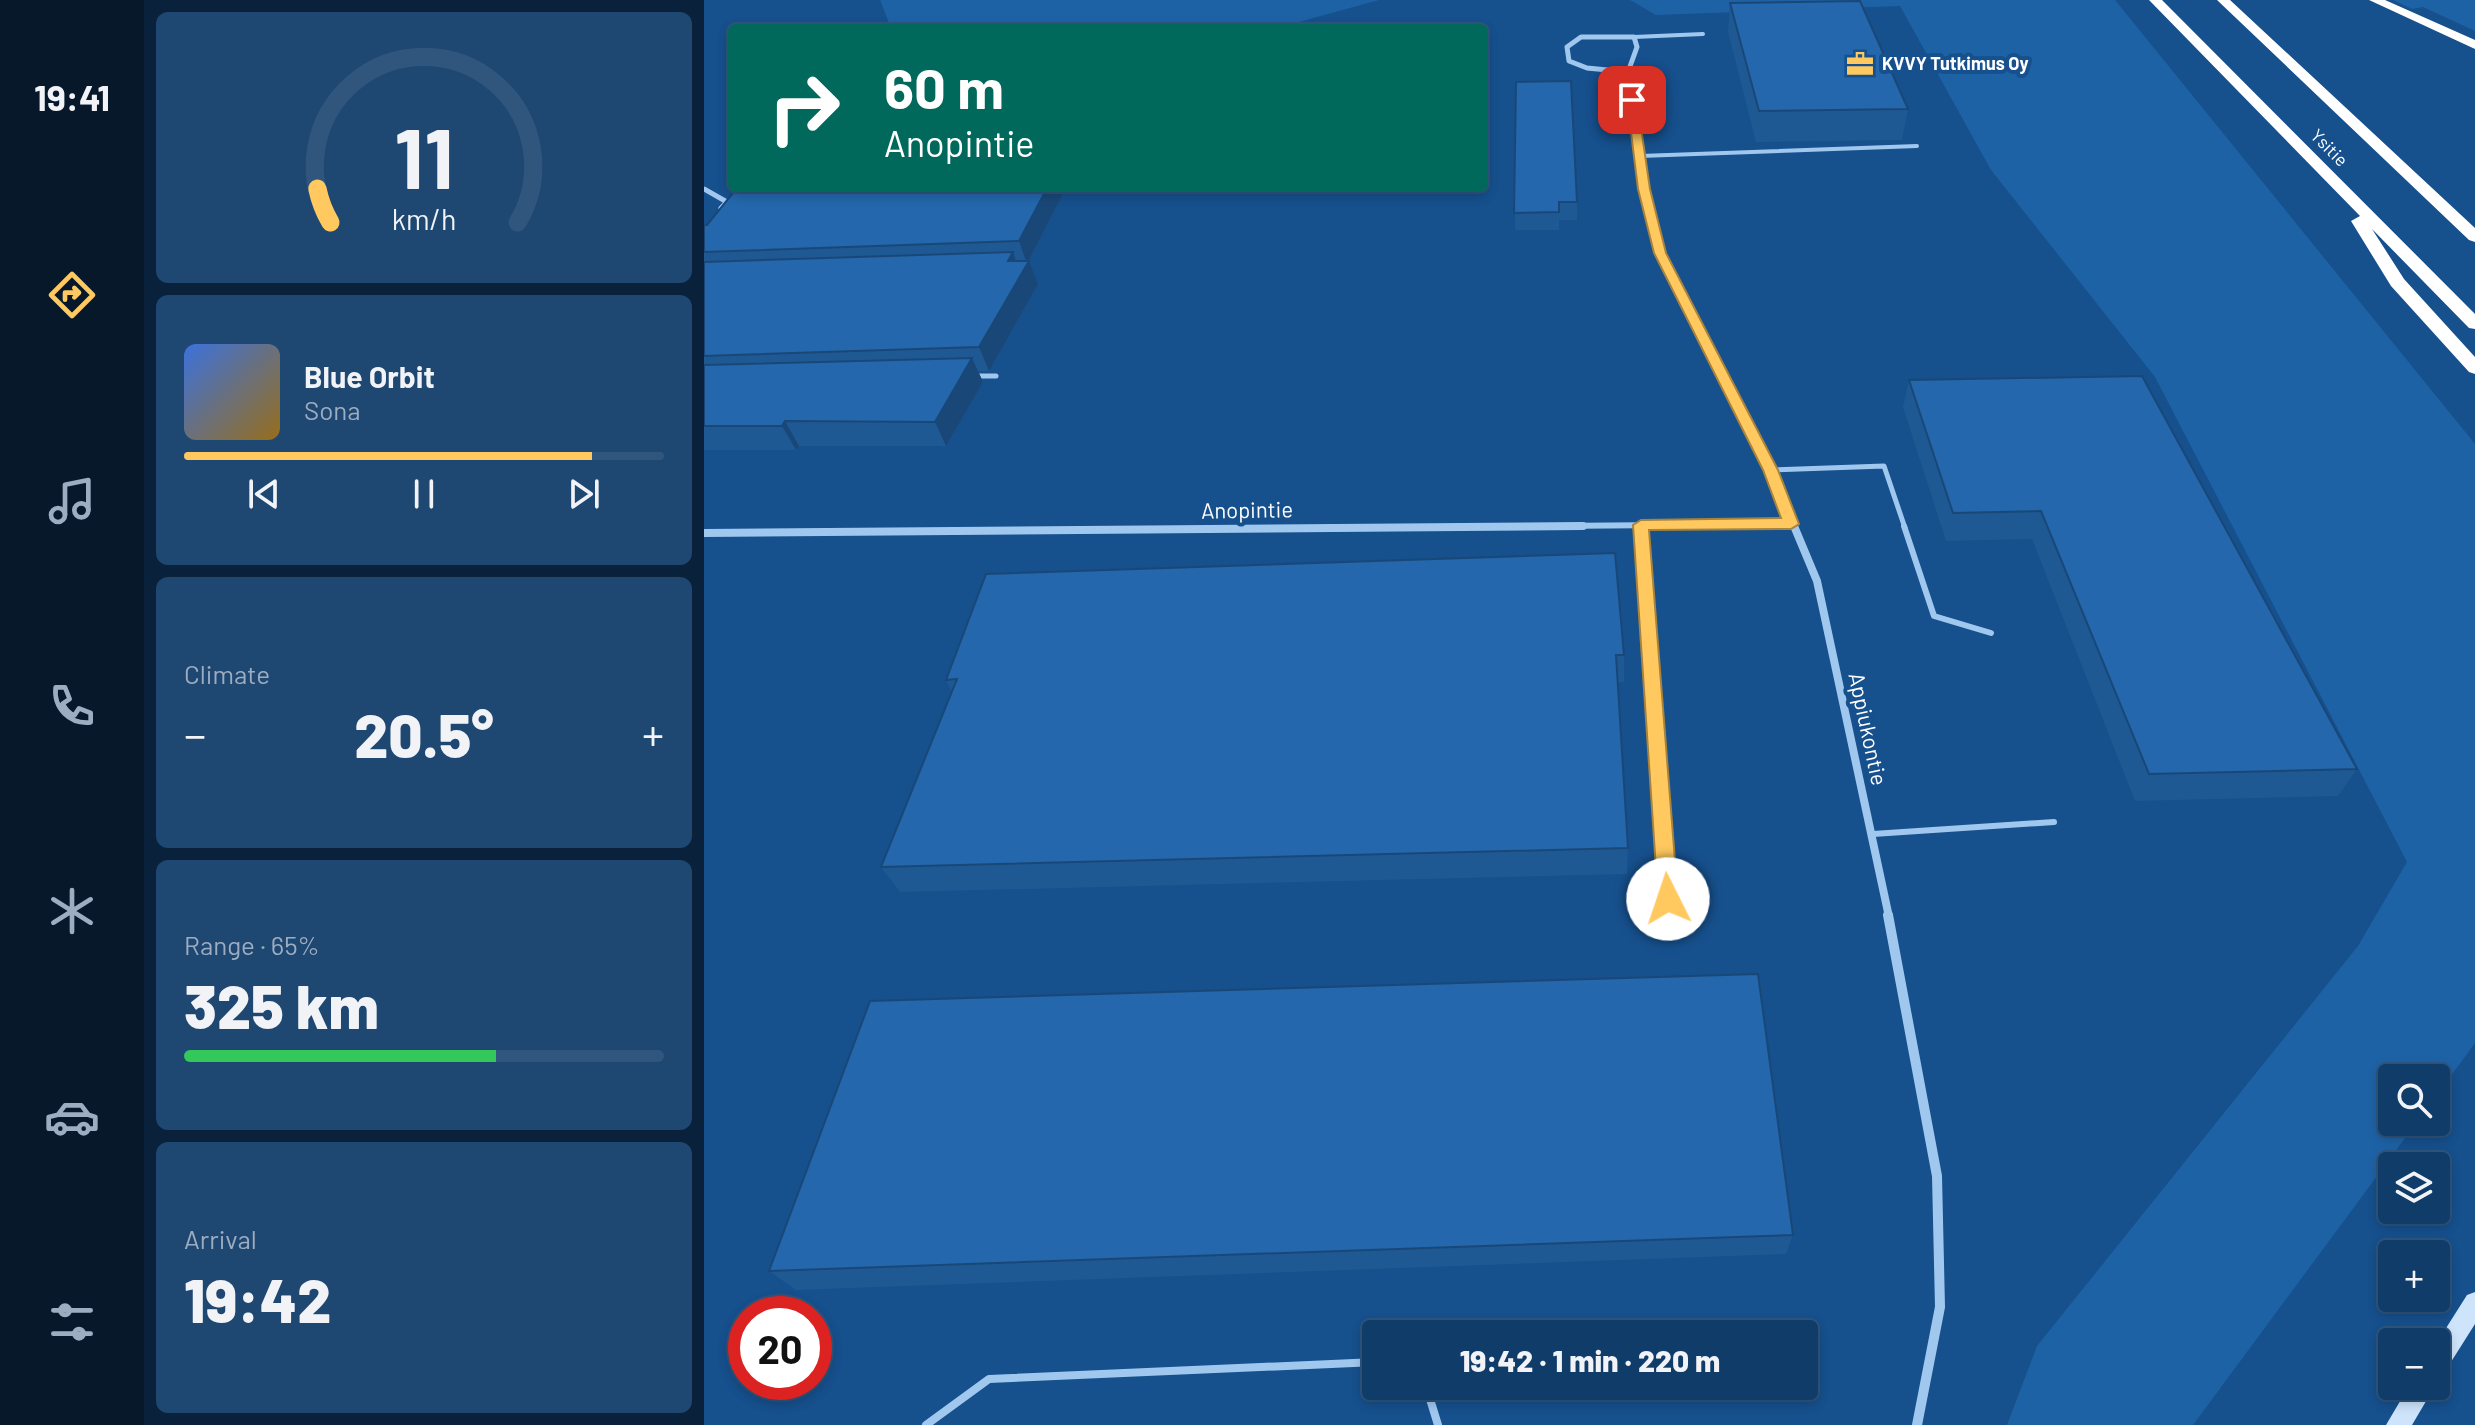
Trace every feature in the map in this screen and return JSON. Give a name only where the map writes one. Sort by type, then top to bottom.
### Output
[{"type":"highway","name":"Ysitie","points":[[2155,0],[2475,324]]},
{"type":"highway","name":"Ysitie","points":[[2223,0],[2475,237]]},
{"type":"highway","points":[[2375,0],[2475,45]]},
{"type":"highway","points":[[2334,182],[2397,282],[2475,368]]},
{"type":"main road","points":[[2450,1343],[2475,1303]]},
{"type":"main road","points":[[2398,1425],[2414,1400]]},
{"type":"street","points":[[1628,72],[1578,65],[1569,61],[1567,47],[1581,37],[1634,37]]},
{"type":"street","name":"Appiukontie","points":[[1634,37],[1637,47],[1628,72],[1644,189],[1660,253],[1770,470],[1817,581],[1873,834],[1937,1176],[1940,1307],[1917,1425]]},
{"type":"street","points":[[704,189],[727,202],[719,211]]},
{"type":"street","name":"Anopintie","points":[[704,533],[1791,524]]},
{"type":"lane","points":[[1634,37],[1703,34]]},
{"type":"lane","points":[[1640,156],[1917,146]]},
{"type":"lane","points":[[727,202],[740,199]]},
{"type":"lane","points":[[966,377],[996,376]]},
{"type":"lane","points":[[1770,470],[1884,466],[1934,616],[1991,633]]},
{"type":"lane","points":[[1641,525],[1668,899]]},
{"type":"lane","points":[[1873,834],[2054,822]]},
{"type":"lane","points":[[926,1425],[989,1379],[1362,1363]]},
{"type":"lane","points":[[1430,1400],[1438,1425]]},
{"type":"shaded area","points":[[880,0],[1379,0],[1292,24],[889,24]]},
{"type":"shaded area","points":[[1630,0],[2115,0],[2475,444],[2475,1043],[2450,1077],[2450,1064],[2378,1064],[2378,1136],[2407,1136],[2395,1152],[2378,1152],[2378,1175],[2193,1425],[2007,1425],[2037,1346],[2358,946],[2407,862],[2155,377],[1991,170],[1900,6],[1656,15]]},
{"type":"shaded area","points":[[2393,0],[2475,0],[2475,31],[2423,7],[2412,9]]},
{"type":"building","points":[[1860,1],[1908,109],[1759,111],[1730,3]]},
{"type":"building","points":[[1571,81],[1577,202],[1559,202],[1559,212],[1514,213],[1516,82]]},
{"type":"building","points":[[734,192],[1045,192],[1019,241],[704,252],[704,225]]},
{"type":"building","points":[[1013,252],[1008,261],[1029,261],[979,347],[704,356],[704,262]]},
{"type":"building","points":[[972,358],[935,422],[785,421],[782,426],[704,426],[704,365]]},
{"type":"building","points":[[2142,376],[2357,769],[2149,774],[2041,511],[1953,513],[1909,380]]},
{"type":"building","points":[[1615,553],[1624,655],[1616,655],[1628,848],[881,867],[957,679],[946,680],[986,574]]},
{"type":"building","points":[[1758,974],[1793,1235],[769,1271],[870,1001]]},
{"type":"place","name":"KVVY Tutkimus Oy","points":[[1860,64]]},
{"type":"route","points":[[1632,100],[1644,189],[1660,253],[1770,470],[1791,524],[1641,525],[1668,899]]}]
